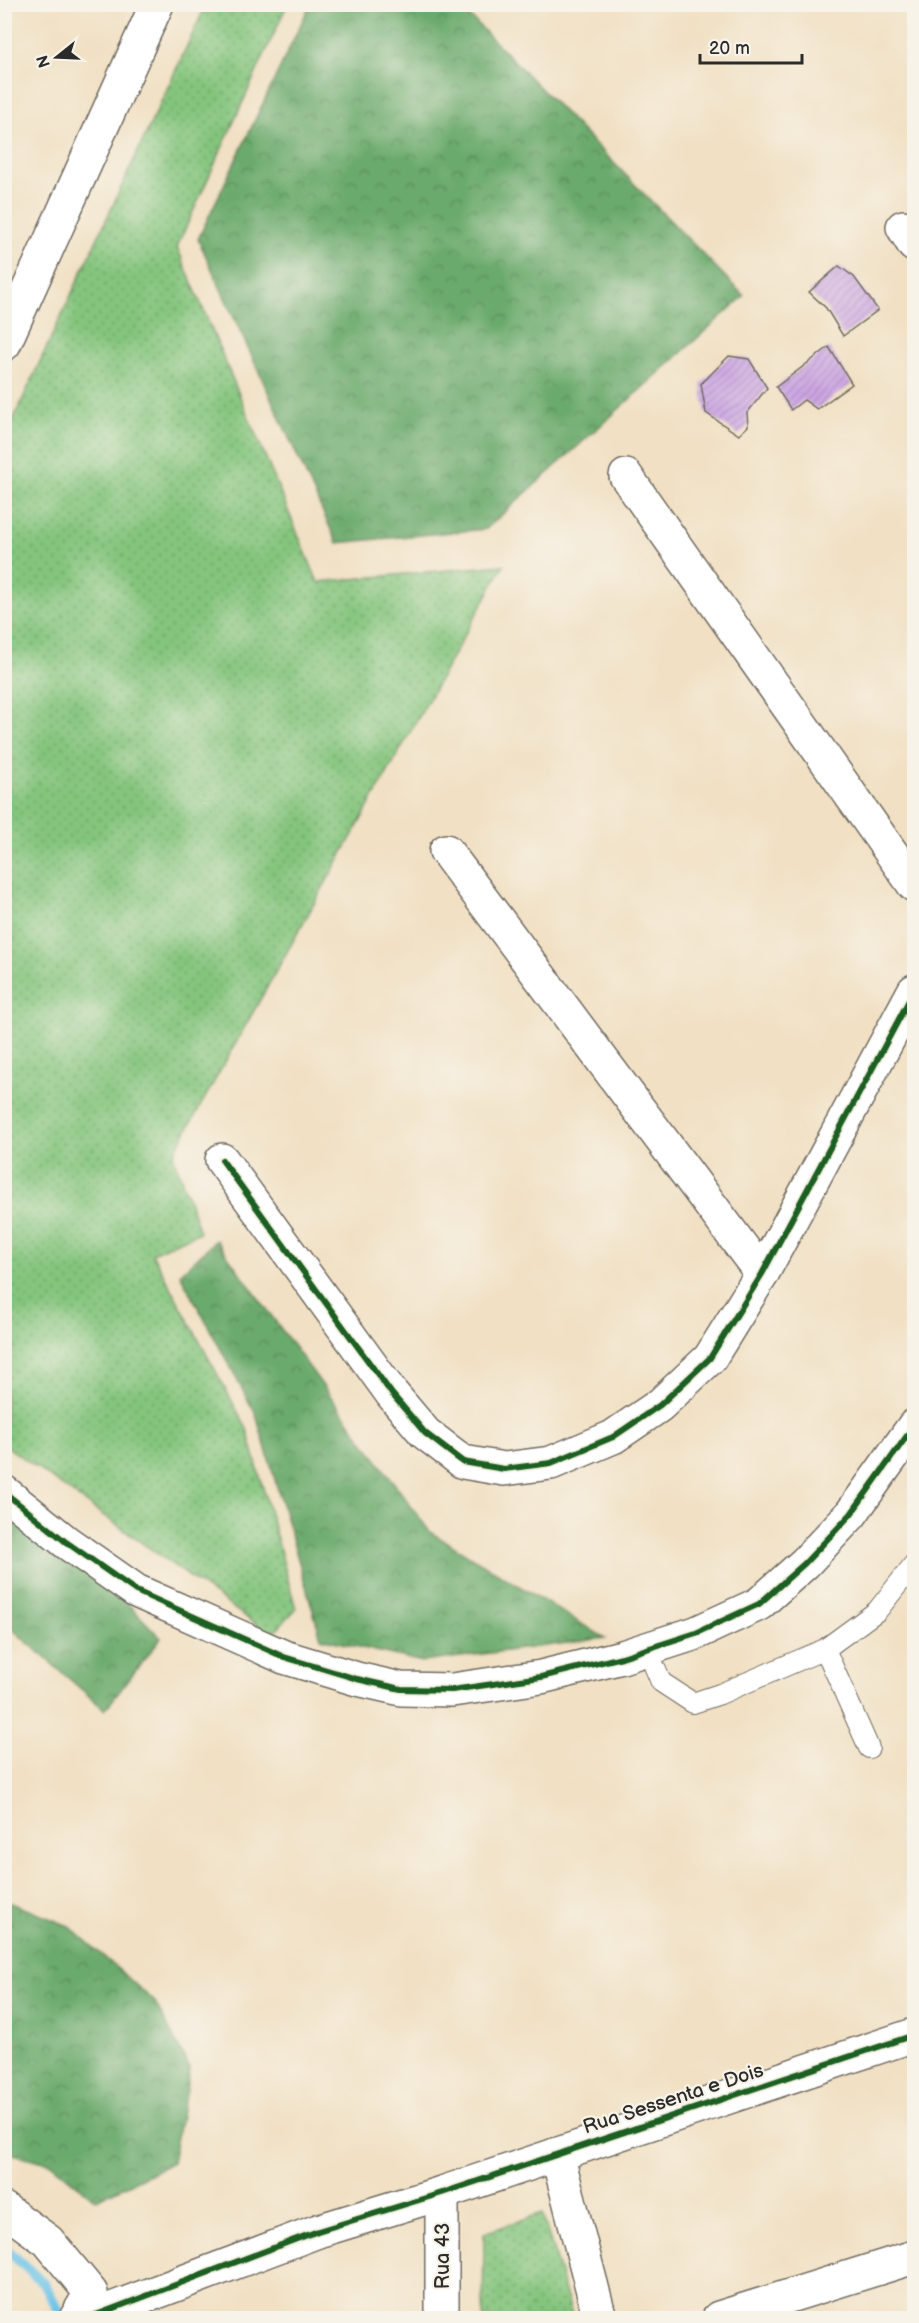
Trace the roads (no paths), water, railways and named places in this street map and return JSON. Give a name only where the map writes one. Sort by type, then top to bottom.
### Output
[{"type":"street","points":[[4,344],[157,4]]},
{"type":"street","points":[[626,476],[915,885]]},
{"type":"street","points":[[446,852],[762,1274]]},
{"type":"street","points":[[222,1160],[392,1394],[425,1433],[463,1462],[504,1469],[551,1463],[613,1437],[660,1405],[710,1358],[762,1274],[915,991]]},
{"type":"street","points":[[4,1492],[66,1542],[136,1591],[284,1657],[357,1679],[401,1689],[452,1690],[541,1677],[646,1649],[696,1633],[759,1604],[805,1563],[851,1514],[915,1426]]},
{"type":"street","name":"Rua Sessenta e Dois","points":[[88,2319],[318,2231],[442,2193],[915,2035]]},
{"type":"street","points":[[557,2154],[600,2319]]},
{"type":"street","name":"Rua 43","points":[[442,2193],[442,2319]]},
{"type":"street","points":[[4,2209],[48,2241],[91,2293],[76,2319]]},
{"type":"street","points":[[719,2319],[915,2257]]},
{"type":"lane","points":[[646,1649],[662,1682],[693,1703],[720,1694],[825,1649],[877,1611],[915,1564]]},
{"type":"lane","points":[[825,1649],[869,1748]]},
{"type":"waterway","points":[[4,2247],[44,2284],[63,2318]]}]
